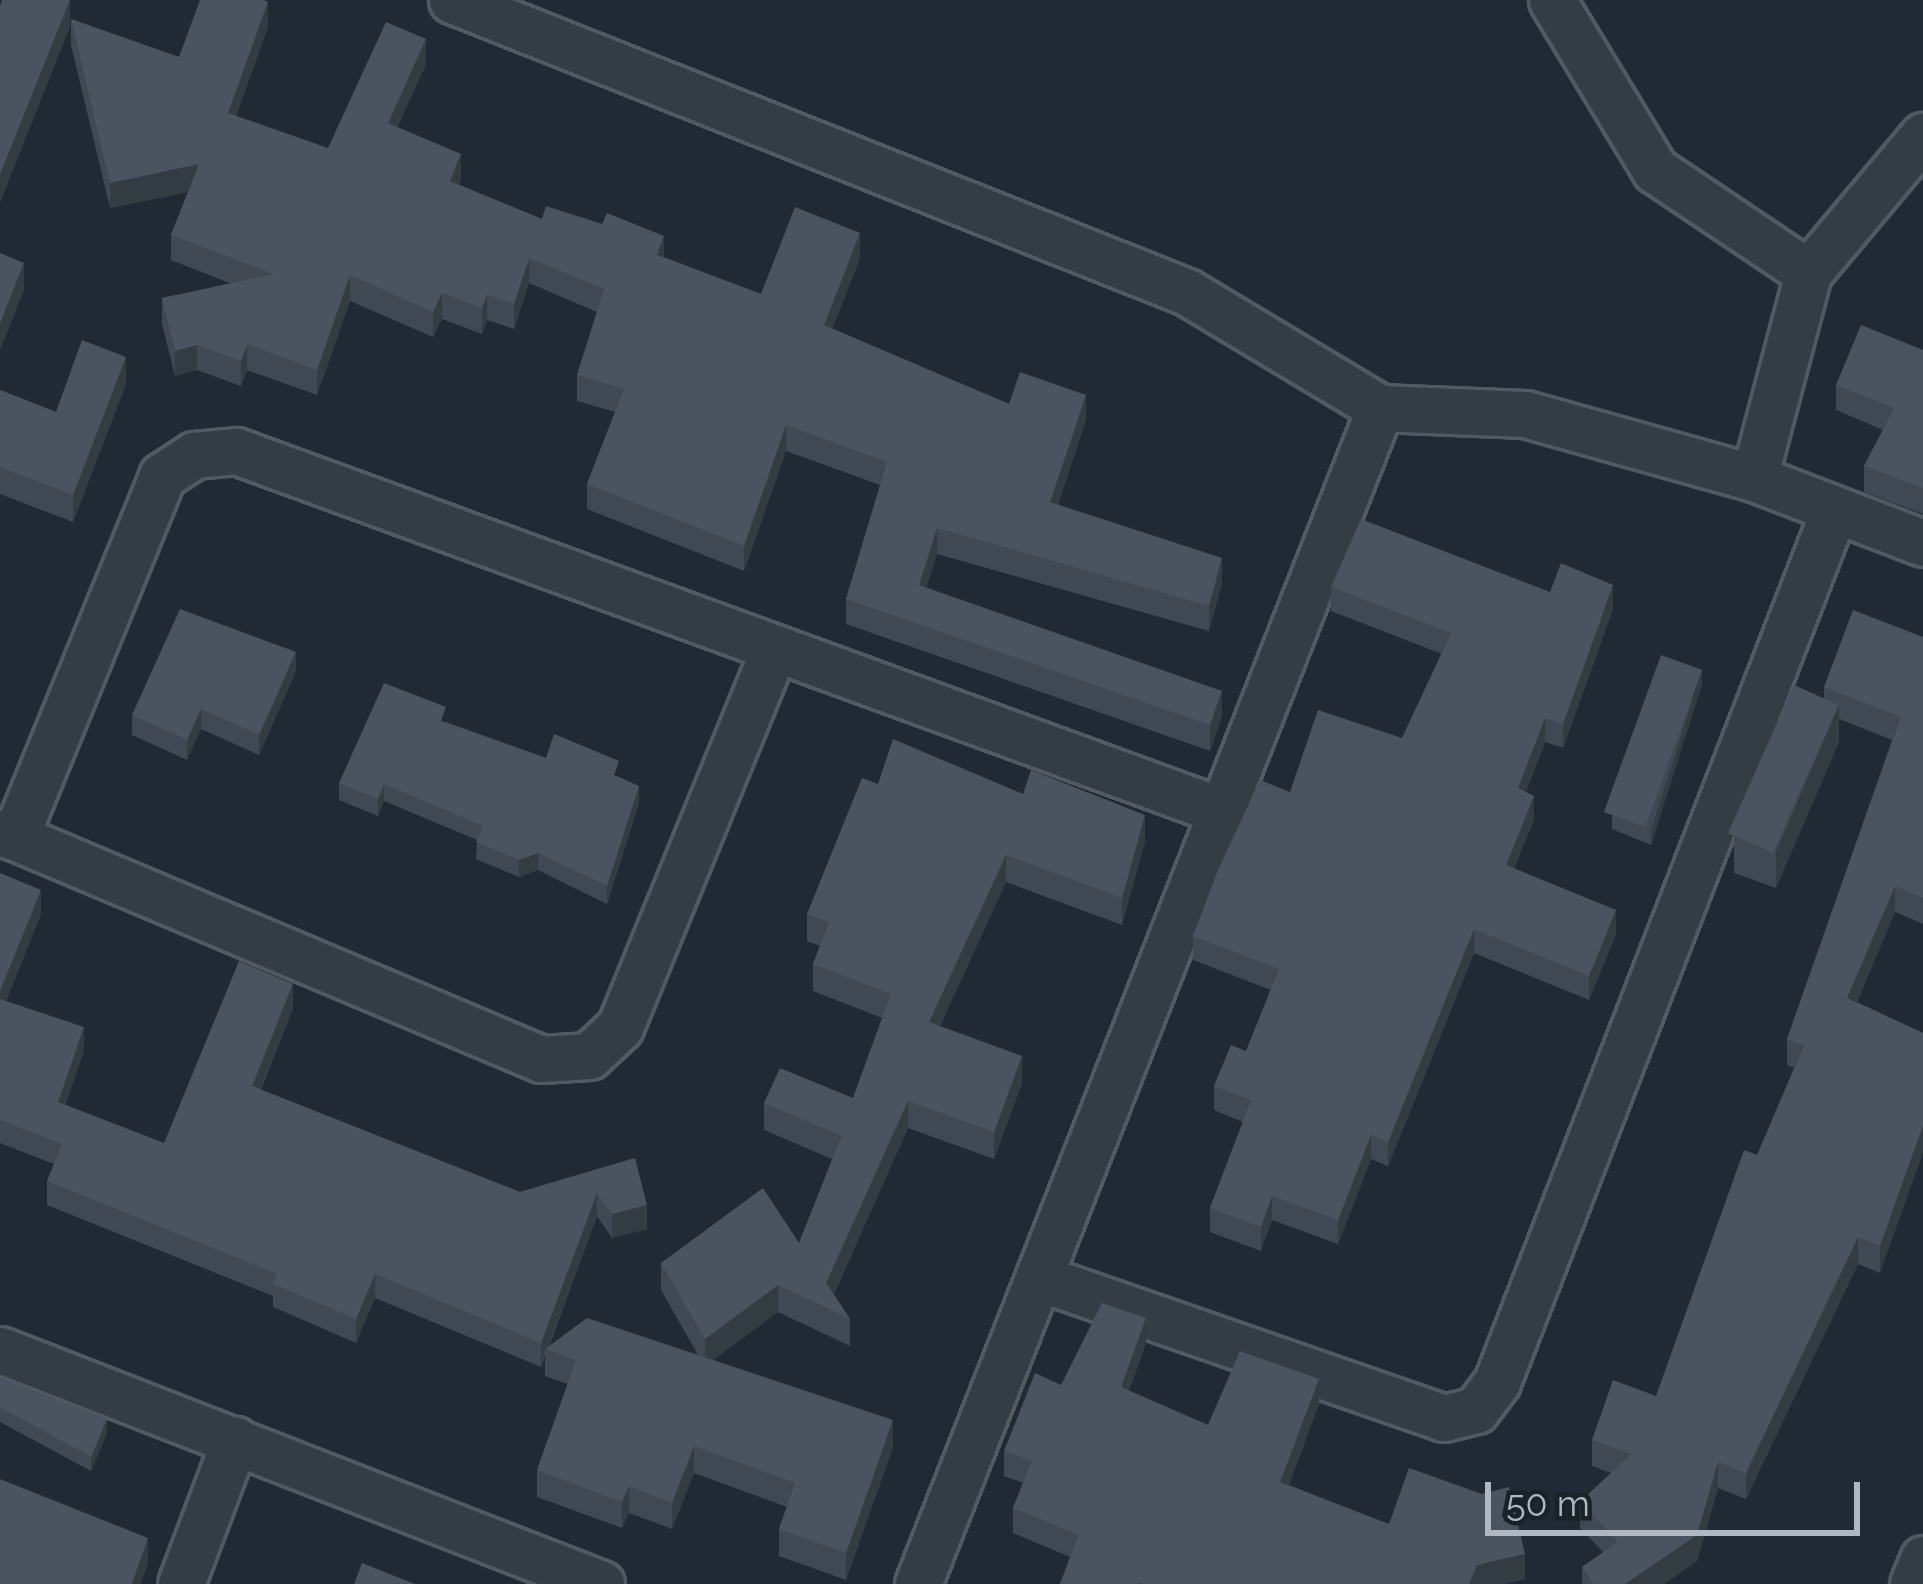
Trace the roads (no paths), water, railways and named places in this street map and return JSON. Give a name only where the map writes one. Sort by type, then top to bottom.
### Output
[{"type":"street","points":[[452,0],[1187,292],[1380,408],[1526,414],[1754,478],[1923,543]]},
{"type":"street","points":[[1552,0],[1655,170],[1808,273]]},
{"type":"street","points":[[1754,478],[1808,273],[1923,136]]},
{"type":"street","points":[[918,1584],[1043,1280],[1216,809],[1380,408]]},
{"type":"street","points":[[774,649],[620,1027],[589,1056],[541,1060],[7,835],[162,476],[194,455],[236,451],[1216,809]]},
{"type":"street","points":[[1043,1280],[1444,1418],[1475,1410],[1497,1382],[1834,511]]},
{"type":"street","points":[[0,1350],[601,1584]]},
{"type":"street","points":[[181,1584],[235,1440]]},
{"type":"street","points":[[1913,1584],[1923,1559]]}]
